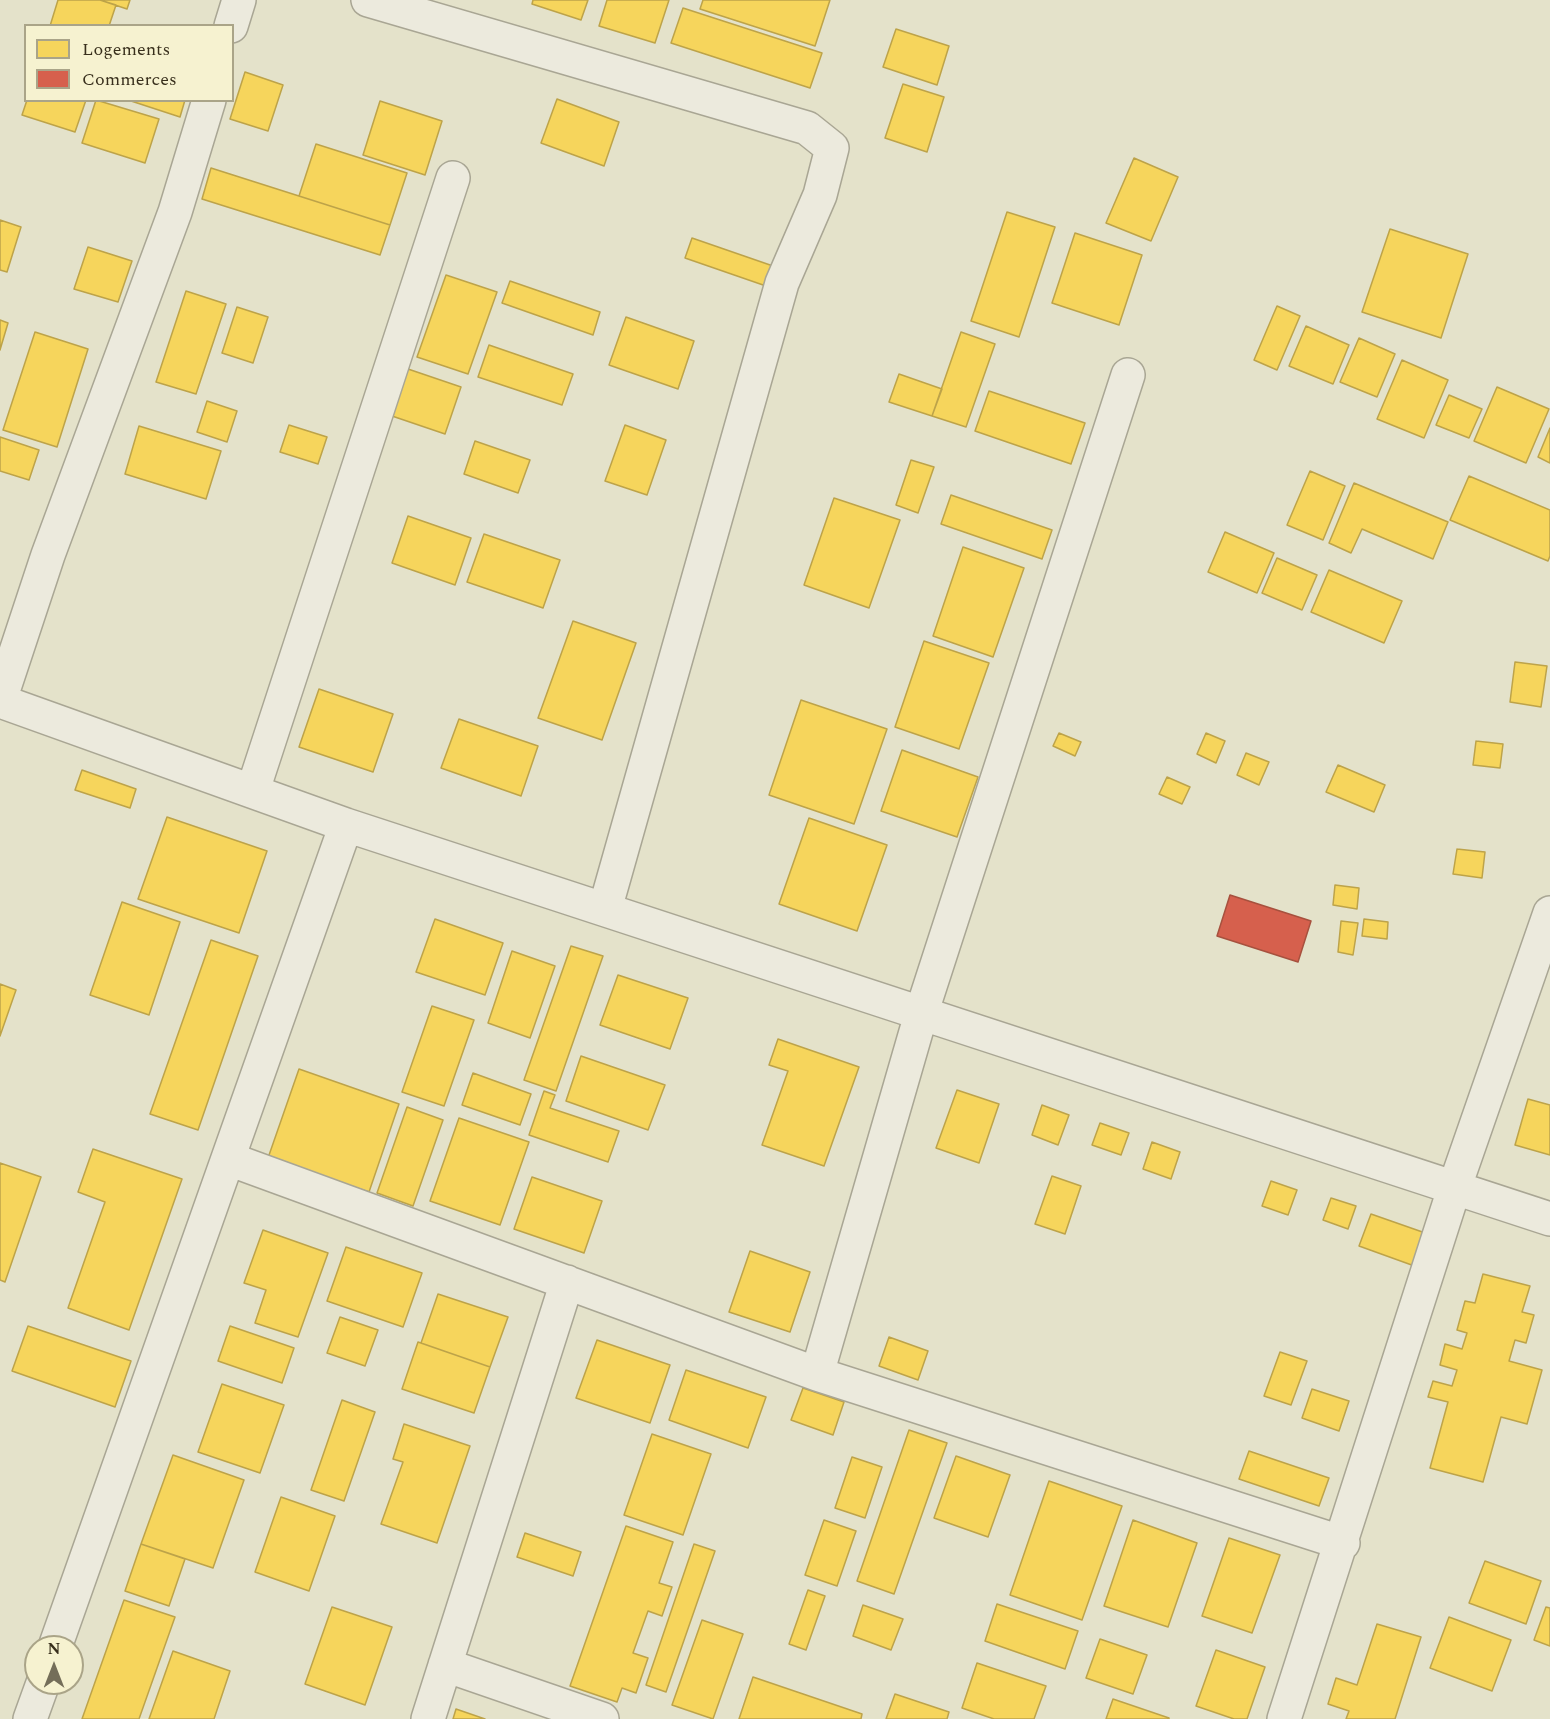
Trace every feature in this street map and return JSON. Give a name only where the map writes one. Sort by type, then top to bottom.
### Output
[{"type":"street","points":[[232,24],[239,0]]},
{"type":"street","points":[[368,0],[807,128],[832,148],[820,195],[783,283],[605,909]]},
{"type":"street","points":[[208,102],[176,212],[48,555],[0,701],[346,825],[922,1011],[1550,1219]]},
{"type":"street","points":[[252,790],[453,178]]},
{"type":"street","points":[[817,1374],[922,1011],[1128,375]]},
{"type":"street","points":[[60,1635],[346,825]]},
{"type":"street","points":[[1284,1719],[1343,1543],[1455,1186],[1550,913]]},
{"type":"street","points":[[228,1159],[817,1374],[1343,1543]]},
{"type":"street","points":[[428,1719],[567,1282]]},
{"type":"street","points":[[445,1665],[602,1719]]},
{"type":"street","points":[[30,1719],[39,1695]]},
{"type":"building: Logements","points":[[58,0],[100,0],[116,5],[110,24],[51,24]]},
{"type":"building: Logements","points":[[100,0],[130,0],[127,9]]},
{"type":"building: Logements","points":[[533,0],[588,0],[581,20],[532,4]]},
{"type":"building: Logements","points":[[607,0],[669,0],[655,43],[599,26]]},
{"type":"building: Logements","points":[[703,0],[830,0],[815,46],[700,9]]},
{"type":"building: Logements","points":[[683,8],[822,53],[810,88],[671,43]]},
{"type":"building: Logements","points":[[896,29],[949,46],[937,85],[883,67]]},
{"type":"building: Logements","points":[[245,72],[283,85],[268,131],[230,119]]},
{"type":"building: Logements","points":[[903,84],[944,97],[927,152],[885,138]]},
{"type":"building: Logements","points":[[557,99],[619,122],[604,166],[541,143]]},
{"type":"building: Logements","points":[[380,101],[442,121],[425,175],[363,155]]},
{"type":"building: Logements","points":[[26,102],[85,102],[75,132],[22,115]]},
{"type":"building: Logements","points":[[95,102],[103,102],[159,119],[145,163],[82,143]]},
{"type":"building: Logements","points":[[134,102],[184,102],[180,117]]},
{"type":"building: Logements","points":[[316,144],[407,173],[390,225],[299,196]]},
{"type":"building: Logements","points":[[1134,158],[1178,177],[1151,241],[1106,223]]},
{"type":"building: Logements","points":[[211,168],[390,225],[380,255],[202,199]]},
{"type":"building: Logements","points":[[1007,212],[1055,227],[1019,337],[971,321]]},
{"type":"building: Logements","points":[[0,220],[21,227],[7,272],[0,270]]},
{"type":"building: Logements","points":[[1390,229],[1468,254],[1441,338],[1362,312]]},
{"type":"building: Logements","points":[[1075,233],[1142,255],[1119,325],[1052,303]]},
{"type":"building: Logements","points":[[692,238],[773,266],[766,286],[685,258]]},
{"type":"building: Logements","points":[[88,247],[132,261],[118,302],[74,289]]},
{"type":"building: Logements","points":[[446,275],[497,292],[468,374],[417,357]]},
{"type":"building: Logements","points":[[510,281],[600,312],[593,335],[502,303]]},
{"type":"building: Logements","points":[[186,291],[226,304],[196,394],[156,382]]},
{"type":"building: Logements","points":[[1277,306],[1300,316],[1277,370],[1254,360]]},
{"type":"building: Logements","points":[[237,307],[268,317],[253,363],[222,353]]},
{"type":"building: Logements","points":[[626,317],[694,341],[678,389],[609,365]]},
{"type":"building: Logements","points":[[0,320],[8,323],[0,350]]},
{"type":"building: Logements","points":[[1306,326],[1349,345],[1333,384],[1289,366]]},
{"type":"building: Logements","points":[[35,332],[88,349],[57,447],[3,430]]},
{"type":"building: Logements","points":[[961,332],[995,344],[966,427],[932,416]]},
{"type":"building: Logements","points":[[1359,338],[1395,354],[1377,397],[1340,382]]},
{"type":"building: Logements","points":[[489,345],[573,374],[562,405],[478,377]]},
{"type":"building: Logements","points":[[1402,360],[1448,380],[1424,438],[1377,419]]},
{"type":"building: Logements","points":[[408,369],[461,387],[445,434],[392,416]]},
{"type":"building: Logements","points":[[899,374],[942,389],[932,416],[889,402]]},
{"type":"building: Logements","points":[[1497,387],[1549,409],[1526,463],[1474,441]]},
{"type":"building: Logements","points":[[989,391],[1085,423],[1071,464],[975,431]]},
{"type":"building: Logements","points":[[1449,395],[1482,409],[1469,438],[1436,425]]},
{"type":"building: Logements","points":[[207,401],[237,411],[227,442],[197,432]]},
{"type":"building: Logements","points":[[289,425],[327,437],[318,464],[280,452]]},
{"type":"building: Logements","points":[[625,425],[666,440],[647,495],[605,481]]},
{"type":"building: Logements","points":[[139,426],[221,451],[206,499],[125,474]]},
{"type":"building: Logements","points":[[1550,428],[1550,463],[1538,457]]},
{"type":"building: Logements","points":[[0,437],[39,450],[29,480],[0,471]]},
{"type":"building: Logements","points":[[475,441],[530,460],[518,493],[464,474]]},
{"type":"building: Logements","points":[[911,460],[934,467],[918,513],[896,505]]},
{"type":"building: Logements","points":[[1310,471],[1345,486],[1323,540],[1287,525]]},
{"type":"building: Logements","points":[[1469,476],[1550,510],[1550,556],[1548,561],[1450,520]]},
{"type":"building: Logements","points":[[1354,483],[1448,522],[1433,559],[1362,529],[1351,553],[1329,543]]},
{"type":"building: Logements","points":[[951,495],[1052,530],[1042,559],[941,524]]},
{"type":"building: Logements","points":[[834,498],[900,520],[869,608],[804,585]]},
{"type":"building: Logements","points":[[408,516],[471,538],[455,585],[392,563]]},
{"type":"building: Logements","points":[[1225,532],[1274,553],[1257,593],[1208,572]]},
{"type":"building: Logements","points":[[484,534],[560,560],[543,608],[467,582]]},
{"type":"building: Logements","points":[[963,547],[1024,568],[993,657],[933,636]]},
{"type":"building: Logements","points":[[1277,558],[1317,575],[1302,610],[1262,593]]},
{"type":"building: Logements","points":[[1329,570],[1402,601],[1384,643],[1311,612]]},
{"type":"building: Logements","points":[[573,621],[636,643],[602,740],[538,718]]},
{"type":"building: Logements","points":[[924,641],[989,663],[959,749],[895,727]]},
{"type":"building: Logements","points":[[1515,662],[1547,666],[1541,707],[1510,702]]},
{"type":"building: Logements","points":[[319,689],[393,714],[373,772],[299,747]]},
{"type":"building: Logements","points":[[801,700],[887,729],[854,824],[769,795]]},
{"type":"building: Logements","points":[[459,719],[538,746],[521,796],[441,768]]},
{"type":"building: Logements","points":[[1059,733],[1081,742],[1075,756],[1053,746]]},
{"type":"building: Logements","points":[[1206,733],[1225,741],[1216,763],[1197,754]]},
{"type":"building: Logements","points":[[1476,741],[1503,744],[1500,768],[1473,765]]},
{"type":"building: Logements","points":[[902,750],[978,777],[957,837],[881,811]]},
{"type":"building: Logements","points":[[1246,753],[1269,762],[1259,785],[1237,775]]},
{"type":"building: Logements","points":[[1338,765],[1385,785],[1374,812],[1326,792]]},
{"type":"building: Logements","points":[[82,770],[136,789],[130,808],[75,790]]},
{"type":"building: Logements","points":[[1167,777],[1190,787],[1182,804],[1159,794]]},
{"type":"building: Logements","points":[[167,817],[267,851],[239,933],[138,899]]},
{"type":"building: Logements","points":[[809,818],[887,845],[857,931],[779,904]]},
{"type":"building: Logements","points":[[1457,849],[1485,852],[1482,878],[1453,874]]},
{"type":"building: Logements","points":[[1335,885],[1359,888],[1357,909],[1333,905]]},
{"type":"building: Logements","points":[[122,902],[180,922],[149,1015],[90,995]]},
{"type":"building: Logements","points":[[435,919],[503,943],[485,995],[416,972]]},
{"type":"building: Logements","points":[[1364,919],[1388,922],[1387,939],[1362,936]]},
{"type":"building: Logements","points":[[1341,921],[1358,923],[1353,955],[1338,952]]},
{"type":"building: Logements","points":[[211,940],[258,956],[198,1130],[150,1114]]},
{"type":"building: Logements","points":[[571,946],[603,956],[556,1091],[524,1080]]},
{"type":"building: Logements","points":[[512,951],[555,966],[530,1038],[488,1023]]},
{"type":"building: Logements","points":[[618,975],[688,998],[670,1049],[600,1025]]},
{"type":"building: Logements","points":[[0,984],[16,990],[0,1036]]},
{"type":"building: Logements","points":[[432,1006],[474,1020],[444,1106],[402,1092]]},
{"type":"building: Logements","points":[[778,1039],[859,1067],[824,1166],[762,1145],[788,1071],[769,1065]]},
{"type":"building: Logements","points":[[581,1056],[665,1085],[648,1130],[566,1101]]},
{"type":"building: Logements","points":[[299,1069],[399,1104],[369,1192],[268,1158]]},
{"type":"building: Logements","points":[[473,1073],[531,1094],[520,1125],[462,1105]]},
{"type":"building: Logements","points":[[957,1090],[999,1104],[979,1163],[936,1148]]},
{"type":"building: Logements","points":[[544,1091],[555,1095],[550,1108],[619,1131],[608,1162],[529,1135]]},
{"type":"building: Logements","points":[[1528,1099],[1550,1105],[1550,1155],[1515,1145]]},
{"type":"building: Logements","points":[[1042,1105],[1069,1115],[1058,1145],[1032,1135]]},
{"type":"building: Logements","points":[[407,1107],[443,1120],[413,1206],[377,1193]]},
{"type":"building: Logements","points":[[459,1118],[529,1142],[500,1225],[430,1201]]},
{"type":"building: Logements","points":[[1100,1123],[1129,1133],[1121,1155],[1092,1145]]},
{"type":"building: Logements","points":[[1152,1142],[1180,1152],[1171,1179],[1143,1169]]},
{"type":"building: Logements","points":[[93,1149],[182,1179],[129,1330],[68,1308],[105,1202],[78,1192]]},
{"type":"building: Logements","points":[[0,1163],[41,1177],[5,1282],[0,1280]]},
{"type":"building: Logements","points":[[1052,1176],[1081,1186],[1065,1234],[1035,1224]]},
{"type":"building: Logements","points":[[532,1177],[602,1201],[584,1253],[514,1229]]},
{"type":"building: Logements","points":[[1271,1181],[1297,1190],[1288,1215],[1262,1206]]},
{"type":"building: Logements","points":[[1331,1198],[1356,1206],[1348,1229],[1323,1220]]},
{"type":"building: Logements","points":[[1371,1214],[1431,1235],[1420,1268],[1359,1246]]},
{"type":"building: Logements","points":[[263,1230],[328,1253],[298,1337],[255,1323],[266,1290],[244,1283]]},
{"type":"building: Logements","points":[[346,1247],[422,1273],[403,1327],[327,1301]]},
{"type":"building: Logements","points":[[750,1251],[810,1272],[790,1332],[729,1312]]},
{"type":"building: Logements","points":[[1483,1274],[1530,1286],[1522,1312],[1534,1315],[1526,1343],[1515,1340],[1509,1361],[1542,1370],[1527,1424],[1501,1417],[1483,1482],[1430,1468],[1448,1402],[1428,1397],[1433,1381],[1452,1386],[1457,1370],[1440,1365],[1445,1344],[1462,1349],[1467,1333],[1457,1330],[1465,1301],[1475,1303]]},
{"type":"building: Logements","points":[[438,1294],[508,1317],[490,1367],[421,1343]]},
{"type":"building: Logements","points":[[340,1317],[378,1330],[365,1366],[327,1353]]},
{"type":"building: Logements","points":[[28,1326],[131,1361],[115,1407],[12,1371]]},
{"type":"building: Logements","points":[[230,1326],[294,1348],[282,1383],[218,1361]]},
{"type":"building: Logements","points":[[889,1337],[928,1351],[918,1380],[879,1366]]},
{"type":"building: Logements","points":[[597,1340],[670,1365],[650,1423],[576,1398]]},
{"type":"building: Logements","points":[[418,1342],[490,1367],[474,1413],[402,1389]]},
{"type":"building: Logements","points":[[1280,1352],[1307,1361],[1291,1405],[1264,1396]]},
{"type":"building: Logements","points":[[686,1370],[766,1397],[748,1448],[669,1420]]},
{"type":"building: Logements","points":[[222,1384],[284,1405],[260,1473],[198,1452]]},
{"type":"building: Logements","points":[[803,1388],[844,1402],[833,1435],[791,1420]]},
{"type":"building: Logements","points":[[1312,1389],[1349,1401],[1339,1431],[1302,1418]]},
{"type":"building: Logements","points":[[342,1400],[375,1412],[344,1501],[311,1490]]},
{"type":"building: Logements","points":[[404,1424],[470,1446],[437,1543],[381,1524],[403,1462],[393,1459]]},
{"type":"building: Logements","points":[[909,1430],[947,1443],[894,1594],[857,1581]]},
{"type":"building: Logements","points":[[652,1434],[711,1454],[683,1535],[624,1515]]},
{"type":"building: Logements","points":[[1249,1451],[1329,1478],[1319,1506],[1239,1479]]},
{"type":"building: Logements","points":[[173,1455],[244,1480],[213,1568],[141,1544]]},
{"type":"building: Logements","points":[[956,1456],[1010,1475],[988,1537],[934,1518]]},
{"type":"building: Logements","points":[[852,1457],[882,1467],[865,1518],[835,1508]]},
{"type":"building: Logements","points":[[1049,1481],[1122,1506],[1082,1620],[1010,1595]]},
{"type":"building: Logements","points":[[281,1497],[335,1516],[309,1591],[255,1572]]},
{"type":"building: Logements","points":[[824,1520],[856,1531],[837,1586],[805,1575]]},
{"type":"building: Logements","points":[[1133,1520],[1197,1543],[1168,1627],[1104,1606]]},
{"type":"building: Logements","points":[[626,1526],[673,1542],[659,1583],[672,1587],[662,1616],[648,1611],[633,1653],[648,1658],[636,1693],[622,1688],[617,1702],[570,1686]]},
{"type":"building: Logements","points":[[525,1533],[581,1552],[573,1576],[517,1557]]},
{"type":"building: Logements","points":[[1229,1538],[1280,1555],[1252,1633],[1202,1616]]},
{"type":"building: Logements","points":[[141,1544],[185,1559],[169,1606],[125,1591]]},
{"type":"building: Logements","points":[[694,1544],[715,1551],[666,1692],[646,1685]]},
{"type":"building: Logements","points":[[1485,1561],[1541,1581],[1526,1624],[1469,1603]]},
{"type":"building: Logements","points":[[808,1590],[825,1596],[806,1650],[789,1644]]},
{"type":"building: Logements","points":[[124,1600],[175,1617],[139,1719],[82,1719]]},
{"type":"building: Logements","points":[[997,1604],[1078,1631],[1065,1669],[985,1641]]},
{"type":"building: Logements","points":[[863,1605],[903,1619],[891,1650],[853,1636]]},
{"type":"building: Logements","points":[[332,1607],[392,1627],[365,1705],[305,1684]]},
{"type":"building: Logements","points":[[1546,1607],[1550,1608],[1550,1646],[1534,1640]]},
{"type":"building: Logements","points":[[1449,1617],[1511,1640],[1492,1691],[1430,1668]]},
{"type":"building: Logements","points":[[702,1620],[743,1634],[713,1719],[672,1705]]},
{"type":"building: Logements","points":[[1377,1624],[1421,1637],[1395,1719],[1346,1719],[1349,1711],[1328,1704],[1336,1678],[1357,1685]]},
{"type":"building: Logements","points":[[1100,1639],[1147,1655],[1133,1694],[1086,1678]]},
{"type":"building: Logements","points":[[1216,1650],[1265,1667],[1247,1719],[1234,1719],[1196,1706]]},
{"type":"building: Logements","points":[[173,1651],[230,1671],[214,1719],[149,1719]]},
{"type":"building: Logements","points":[[977,1663],[1046,1686],[1034,1719],[994,1719],[962,1708]]},
{"type":"building: Logements","points":[[753,1677],[862,1714],[861,1719],[739,1719]]},
{"type":"building: Logements","points":[[895,1694],[949,1712],[947,1719],[886,1719]]},
{"type":"building: Logements","points":[[1113,1699],[1169,1718],[1169,1719],[1106,1719]]},
{"type":"building: Logements","points":[[456,1709],[485,1719],[453,1719]]},
{"type":"building: Commerces","points":[[1230,895],[1311,921],[1298,962],[1217,936]]}]
